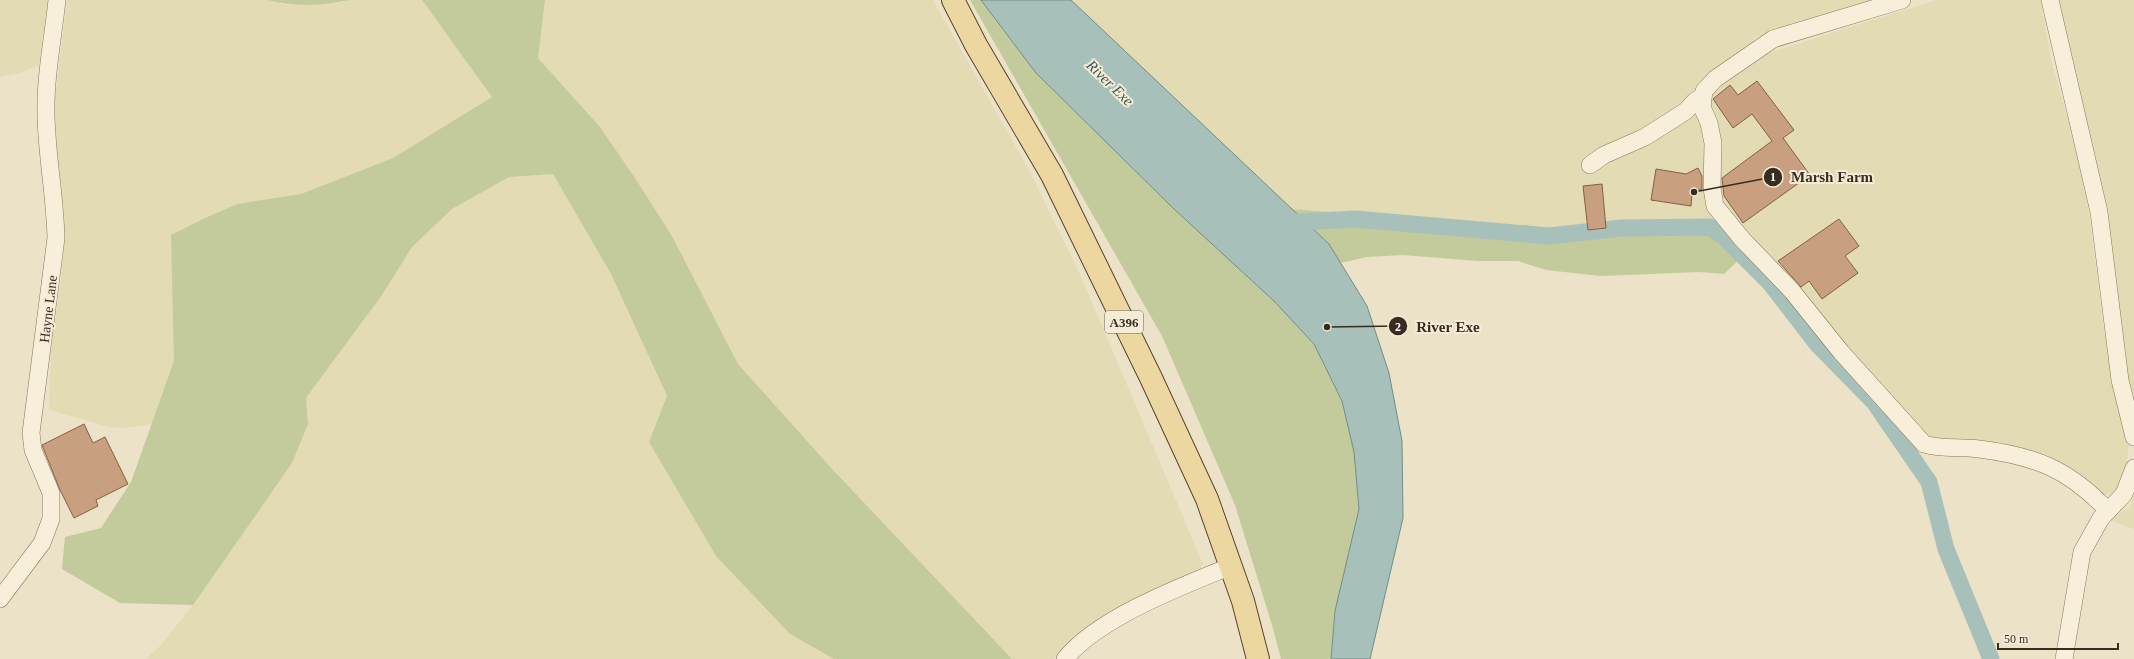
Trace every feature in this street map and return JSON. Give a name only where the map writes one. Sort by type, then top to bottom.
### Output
[{"type":"main road","name":"A396","points":[[953,0],[976,45],[1052,175],[1148,371],[1207,499],[1243,601],[1258,659]]},
{"type":"street","name":"Hayne Lane","points":[[0,599],[42,543],[50,519],[51,493],[33,450],[31,433],[56,238],[56,210],[46,116],[47,85],[57,0]]},
{"type":"street","points":[[1902,0],[1773,39],[1715,79],[1704,91],[1702,97],[1702,108],[1709,123],[1713,143],[1712,188],[1715,206],[1742,239],[1792,291],[1841,352],[1912,433],[1924,444],[1936,448],[1978,448],[2047,465],[2074,480],[2091,493],[2108,511]]},
{"type":"street","points":[[2050,0],[2099,212],[2120,380],[2134,438]]},
{"type":"street","points":[[1590,165],[1604,155],[1645,137],[1686,111],[1695,101],[1702,97]]},
{"type":"street","points":[[2064,659],[2082,552],[2101,518],[2124,494],[2134,468]]},
{"type":"street","points":[[1065,659],[1072,650],[1103,627],[1180,586],[1231,566]]},
{"type":"shaded area","points":[[0,0],[48,0],[39,65],[17,74],[0,77]]},
{"type":"shaded area","points":[[67,0],[268,0],[287,5],[337,3],[349,0],[422,0],[492,97],[393,158],[301,194],[237,204],[171,235],[175,361],[152,424],[124,428],[109,427],[49,410],[51,349],[61,280],[64,240],[54,106]]},
{"type":"shaded area","points":[[545,0],[933,0],[1030,172],[1082,279],[1203,564],[1199,571],[1092,628],[1053,659],[1012,659],[834,471],[738,364],[672,236],[637,181],[600,127],[538,58]]},
{"type":"shaded area","points":[[1071,0],[1872,0],[1753,38],[1765,54],[1936,0],[2041,0],[2051,60],[2079,159],[2089,215],[2104,330],[2129,438],[2126,472],[2114,492],[2103,495],[2086,481],[1934,439],[1923,433],[1801,314],[1754,260],[1726,232],[1668,220],[1588,230],[1528,231],[1527,224],[1522,227],[1291,209]]},
{"type":"shaded area","points":[[2059,0],[2134,0],[2134,397],[2129,383]]},
{"type":"shaded area","points":[[553,174],[611,274],[667,397],[649,442],[716,556],[790,634],[834,659],[146,659],[160,646],[193,605],[308,424],[306,398],[382,295],[412,247],[452,209],[509,177]]},
{"type":"shaded area","points":[[2134,497],[2134,529],[2109,520],[2130,507]]},
{"type":"green space","points":[[268,0],[349,0],[329,4],[298,5]]},
{"type":"green space","points":[[422,0],[545,0],[538,58],[600,127],[637,181],[672,236],[738,364],[834,471],[1012,659],[834,659],[790,634],[716,556],[649,442],[667,396],[611,274],[553,174],[509,177],[452,209],[412,247],[382,295],[306,398],[308,424],[292,463],[193,605],[120,603],[62,569],[65,537],[101,528],[131,482],[174,361],[171,235],[237,204],[301,194],[393,158],[492,97]]},
{"type":"green space","points":[[970,0],[981,0],[1036,73],[1174,209],[1274,301],[1314,344],[1342,401],[1354,452],[1359,509],[1335,611],[1331,659],[1281,659],[1235,505],[1162,336]]},
{"type":"green space","points":[[1291,209],[1522,227],[1527,224],[1528,231],[1571,231],[1668,220],[1703,220],[1710,221],[1726,232],[1747,252],[1724,274],[1699,272],[1601,276],[1546,270],[1518,261],[1478,261],[1403,255],[1367,257],[1340,263],[1329,244]]},
{"type":"water","points":[[981,0],[1071,0],[1329,244],[1367,306],[1389,373],[1402,441],[1403,518],[1370,659],[1331,659],[1335,611],[1359,509],[1354,452],[1342,401],[1314,344],[1274,301],[1174,209],[1036,73]]},
{"type":"building","points":[[1757,81],[1794,130],[1783,138],[1810,175],[1743,223],[1724,196],[1722,178],[1772,141],[1752,114],[1733,128],[1713,99],[1730,85],[1738,95]]},
{"type":"building","points":[[1698,168],[1702,176],[1702,189],[1692,194],[1691,206],[1651,200],[1656,169],[1686,174]]},
{"type":"building","points":[[1602,184],[1606,228],[1588,230],[1583,186]]},
{"type":"building","points":[[1839,219],[1859,246],[1845,256],[1858,273],[1822,299],[1809,281],[1801,287],[1778,261]]},
{"type":"building","points":[[84,424],[93,443],[105,437],[128,484],[96,500],[98,506],[74,518],[60,490],[42,445]]},
{"type":"waterway","points":[[1281,223],[1355,219],[1549,236],[1622,228],[1710,227],[1725,238],[1770,283],[1818,345],[1874,402],[1929,482],[1946,549],[1991,659]]},
{"type":"place","name":"Marsh Farm","points":[[1694,192]]},
{"type":"place","name":"River Exe","points":[[1327,327]]}]
